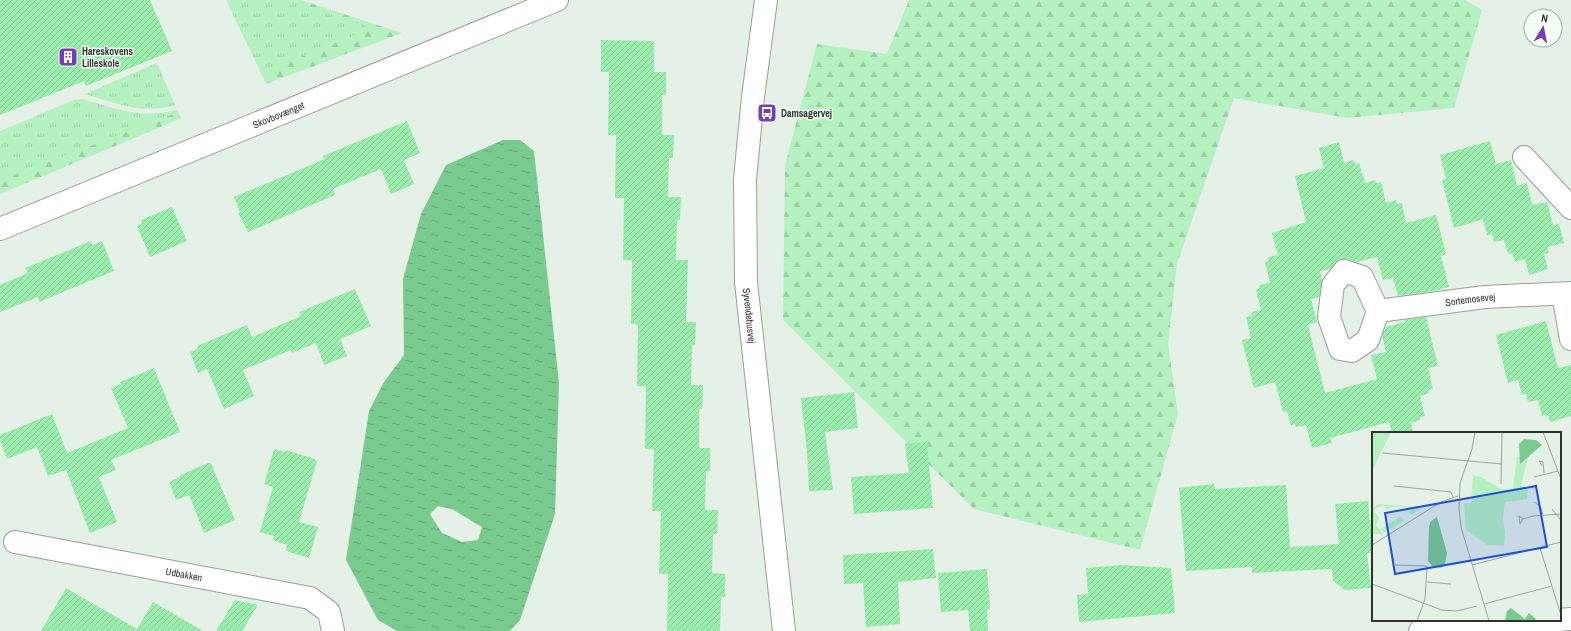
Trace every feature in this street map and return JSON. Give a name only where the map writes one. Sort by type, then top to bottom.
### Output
[{"type":"street","name":"Skovbovænget","points":[[0,229],[557,0]]},
{"type":"street","name":"Syvendehusvej","points":[[766,0],[753,98],[745,179],[746,282],[784,631]]},
{"type":"street","points":[[1524,157],[1571,208]]},
{"type":"street","name":"Sortemosevej","points":[[1378,311],[1485,297],[1567,293],[1571,338]]},
{"type":"street","name":"Udbakken","points":[[15,542],[310,598],[329,612],[333,631]]},
{"type":"street","points":[[1561,620],[1571,619]]},
{"type":"street","points":[[1420,631],[1499,628],[1555,621]]},
{"type":"green space","points":[[226,0],[287,0],[374,28],[261,73]]},
{"type":"green space","points":[[287,0],[301,0],[402,33],[266,84],[261,73],[373,28]]},
{"type":"green space","points":[[909,0],[1465,0],[1482,10],[1454,108],[1347,118],[1234,98],[1177,264],[1168,344],[1178,414],[1140,550],[974,509],[783,320],[785,165],[817,44],[887,54]]},
{"type":"green space","points":[[157,63],[175,105],[152,109],[130,107],[85,94]]},
{"type":"green space","points":[[83,99],[129,112],[164,113],[176,110],[178,112],[0,181],[0,131],[74,100]]},
{"type":"green space","points":[[178,112],[182,118],[0,194],[0,181]]},
{"type":"water","points":[[503,140],[520,140],[534,151],[559,383],[555,514],[520,620],[510,631],[397,631],[378,620],[346,560],[369,411],[384,382],[404,355],[403,279],[421,214],[446,165]],"holes":[[[438,506],[452,509],[482,527],[478,540],[462,542],[442,533],[430,514]]]},
{"type":"building","name":"Hareskovens Lilleskole","points":[[0,0],[150,0],[172,51],[86,86],[84,81],[0,115]]},
{"type":"building","points":[[601,40],[654,41],[654,72],[666,72],[666,95],[662,95],[662,135],[674,135],[673,158],[669,158],[668,197],[681,197],[680,220],[677,220],[676,260],[688,260],[686,322],[696,322],[695,345],[692,345],[691,385],[703,385],[702,409],[699,409],[699,448],[710,448],[710,471],[706,471],[705,510],[718,510],[717,534],[713,534],[712,573],[725,574],[725,597],[721,597],[720,631],[667,631],[668,574],[659,574],[661,511],[652,511],[654,449],[645,449],[646,386],[637,386],[638,324],[631,324],[632,260],[623,260],[624,198],[615,198],[616,135],[608,135],[609,72],[601,72]]},
{"type":"building","points":[[407,121],[420,153],[404,160],[414,184],[391,194],[381,169],[333,189],[335,195],[248,232],[238,213],[240,212],[234,197],[325,159],[323,156]]},
{"type":"building","points":[[1490,141],[1496,164],[1511,160],[1517,186],[1527,183],[1532,205],[1547,202],[1553,225],[1559,224],[1564,243],[1547,247],[1549,253],[1544,254],[1548,269],[1529,275],[1525,259],[1515,262],[1512,253],[1508,254],[1504,240],[1494,242],[1492,234],[1487,235],[1483,219],[1454,228],[1442,180],[1446,179],[1440,155]]},
{"type":"building","points":[[1339,142],[1344,163],[1354,160],[1355,164],[1359,163],[1365,183],[1375,180],[1376,183],[1381,182],[1386,203],[1396,200],[1397,204],[1402,203],[1406,223],[1436,215],[1446,254],[1441,256],[1449,287],[1434,291],[1398,296],[1393,278],[1383,280],[1377,257],[1357,262],[1348,259],[1341,259],[1330,269],[1320,271],[1322,280],[1319,297],[1311,299],[1317,322],[1308,325],[1325,393],[1377,379],[1371,355],[1386,352],[1382,336],[1386,327],[1405,322],[1404,320],[1426,317],[1438,366],[1428,368],[1433,389],[1428,390],[1429,393],[1420,396],[1425,416],[1420,417],[1420,420],[1411,423],[1413,432],[1392,432],[1389,422],[1330,438],[1332,443],[1312,448],[1306,425],[1296,427],[1295,424],[1291,426],[1287,411],[1283,412],[1275,382],[1254,388],[1242,340],[1251,338],[1246,317],[1252,316],[1251,312],[1261,310],[1256,290],[1260,288],[1259,285],[1270,283],[1265,262],[1269,261],[1268,257],[1278,255],[1272,233],[1306,222],[1295,176],[1324,168],[1319,148]]},
{"type":"building","points":[[172,207],[187,241],[150,257],[137,226],[142,224],[141,220]]},
{"type":"building","points":[[91,241],[92,245],[102,241],[114,271],[39,302],[38,297],[0,312],[0,285],[28,273],[25,268]]},
{"type":"building","points":[[355,289],[371,326],[340,339],[347,356],[324,365],[316,343],[292,353],[291,350],[243,370],[254,396],[224,409],[207,369],[198,373],[190,352],[198,349],[197,346],[247,325],[252,337],[301,316],[299,312]]},
{"type":"building","points":[[1546,321],[1558,368],[1571,365],[1571,416],[1550,422],[1548,415],[1542,416],[1538,400],[1528,402],[1526,394],[1522,395],[1518,380],[1508,383],[1496,335]]},
{"type":"building","points":[[154,368],[180,432],[111,460],[116,470],[99,477],[117,522],[90,533],[66,470],[48,476],[37,447],[7,459],[0,440],[0,435],[52,414],[67,453],[128,428],[111,388],[121,384],[120,382]]},
{"type":"building","points":[[854,392],[858,428],[825,432],[833,490],[809,491],[807,451],[801,398]]},
{"type":"building","points":[[927,442],[933,508],[854,514],[851,477],[909,473],[905,444]]},
{"type":"building","points":[[274,449],[285,452],[286,450],[315,459],[317,461],[299,522],[318,527],[309,558],[286,551],[287,545],[273,540],[274,536],[260,532],[273,487],[264,484]]},
{"type":"building","points":[[211,463],[235,520],[204,533],[189,495],[176,500],[169,482],[180,477],[180,475]]},
{"type":"building","points":[[1214,484],[1215,489],[1286,485],[1290,547],[1339,544],[1335,504],[1368,501],[1372,553],[1367,553],[1371,588],[1345,590],[1333,581],[1332,569],[1252,573],[1252,567],[1186,571],[1179,488]]},
{"type":"building","points":[[933,549],[936,578],[898,582],[900,624],[866,627],[863,583],[844,584],[843,555]]},
{"type":"building","points":[[1121,565],[1171,568],[1175,613],[1079,622],[1077,595],[1088,594],[1086,568]]},
{"type":"building","points":[[987,569],[990,609],[987,609],[988,631],[970,631],[968,610],[941,612],[938,573]]},
{"type":"building","points":[[66,588],[137,629],[153,602],[203,631],[41,631]]},
{"type":"building","points":[[235,600],[258,605],[242,631],[216,631]]},
{"type":"place","name":"Hareskovens Lilleskole","points":[[68,57]]},
{"type":"place","name":"Damsagervej","points":[[767,113]]}]
